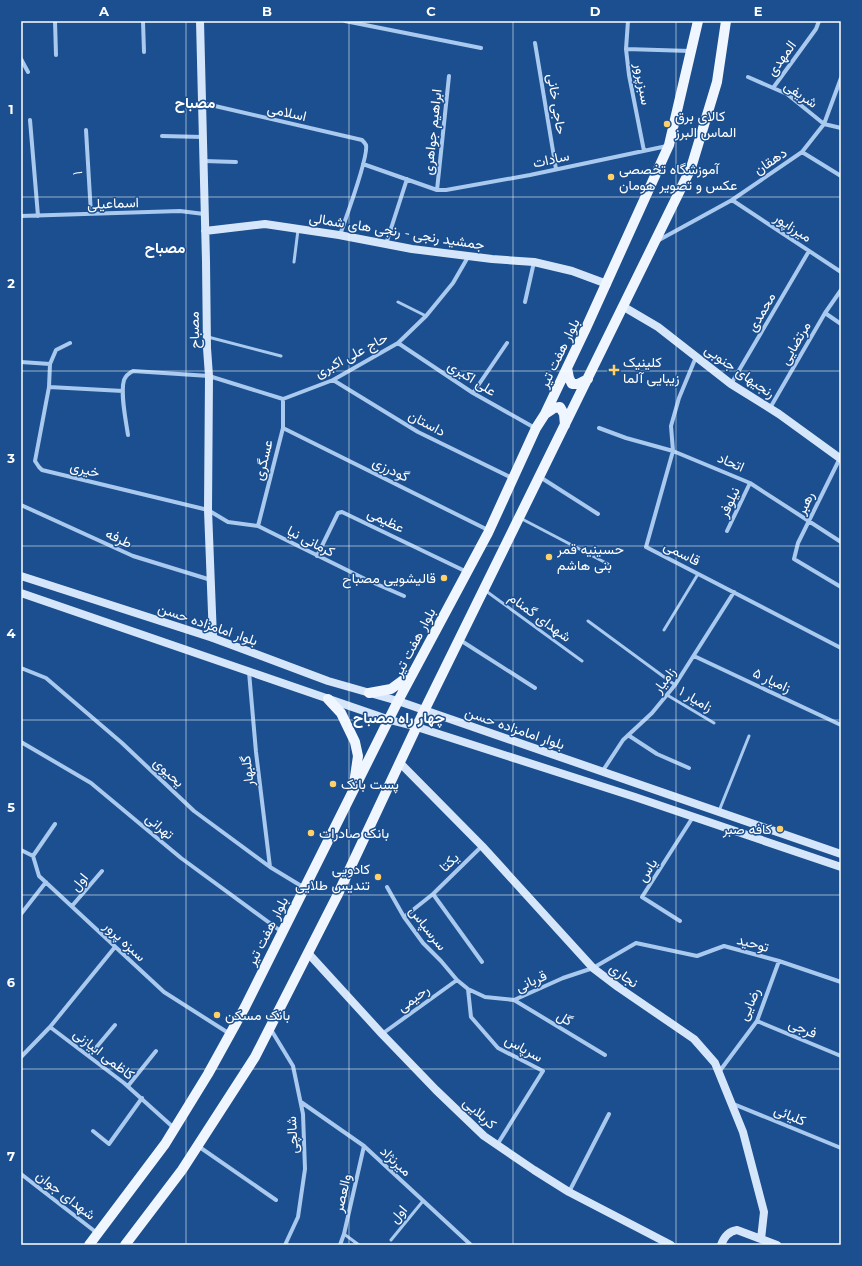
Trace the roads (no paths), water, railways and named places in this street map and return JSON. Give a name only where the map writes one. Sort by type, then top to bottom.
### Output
[{"type":"main road","name":"بلوار هفت تیر","points":[[89,1245],[165,1144],[208,1074],[283,932],[390,720],[398,701],[489,530],[514,479],[536,428],[545,414],[607,284],[669,145],[698,21]]},
{"type":"main road","points":[[125,1245],[182,1170],[255,1057],[308,953],[424,711],[624,307],[691,168],[717,82],[726,21]]},
{"type":"main road","points":[[567,368],[572,384],[578,384],[588,379]]},
{"type":"main road","points":[[545,414],[554,408],[560,407],[564,414],[565,425]]},
{"type":"main road","points":[[369,693],[391,689],[414,672]]},
{"type":"main road","points":[[328,699],[341,713],[355,742],[358,756],[352,794]]},
{"type":"street","points":[[55,21],[56,56]]},
{"type":"street","points":[[143,21],[144,52]]},
{"type":"street","name":"مصباح","points":[[200,21],[205,214],[206,337],[209,376],[208,510],[213,638]]},
{"type":"street","points":[[345,21],[481,48]]},
{"type":"street","name":"سبزپرور","points":[[628,21],[626,50],[629,75],[644,151]]},
{"type":"street","name":"المهدی","points":[[773,88],[816,29],[819,21]]},
{"type":"street","name":"حاجی خانی","points":[[536,43],[556,169]]},
{"type":"street","points":[[626,50],[691,51]]},
{"type":"street","points":[[21,59],[28,72]]},
{"type":"street","name":"ابراهیم جواهری","points":[[437,190],[449,76]]},
{"type":"street","name":"شریفی","points":[[748,77],[786,94],[824,124],[841,128]]},
{"type":"street","name":"دهقان","points":[[655,242],[732,200],[802,152],[824,124],[841,78]]},
{"type":"street","name":"اسلامی","points":[[202,103],[362,140],[366,143],[363,164]]},
{"type":"street","points":[[30,120],[38,216]]},
{"type":"street","name":"۱","points":[[86,130],[91,214]]},
{"type":"street","points":[[162,136],[203,137]]},
{"type":"street","name":"سادات","points":[[437,190],[446,190],[530,175],[669,145]]},
{"type":"street","points":[[802,152],[841,176]]},
{"type":"street","points":[[203,161],[236,162]]},
{"type":"street","points":[[340,235],[363,164],[407,178],[437,190]]},
{"type":"street","points":[[386,244],[407,178]]},
{"type":"street","name":"میرزاپور","points":[[732,200],[841,272]]},
{"type":"street","name":"اسماعیلی","points":[[21,216],[180,211],[205,214]]},
{"type":"street","name":"جمشید رنجی - رنجی های شمالی","points":[[205,231],[265,224],[340,235],[412,249],[534,262],[572,271],[607,284]]},
{"type":"street","name":"محمدی","points":[[731,384],[809,251]]},
{"type":"street","name":"حاج علی اکبری","points":[[283,399],[333,380],[341,374],[398,343],[426,316],[453,283],[468,256]]},
{"type":"street","points":[[525,302],[534,262]]},
{"type":"street","name":"مرتضایی","points":[[770,408],[825,313],[841,290]]},
{"type":"street","name":"رنجیهای جنوبی","points":[[624,307],[658,328],[731,384],[770,408],[841,458]]},
{"type":"street","points":[[825,313],[841,324]]},
{"type":"street","points":[[21,362],[50,364],[56,350],[70,343]]},
{"type":"street","name":"علی اکبری","points":[[398,343],[473,392],[536,428]]},
{"type":"street","points":[[473,392],[507,343]]},
{"type":"street","name":"قاسمی","points":[[696,357],[679,398],[671,426],[673,450],[646,547],[841,648]]},
{"type":"street","name":"خیری","points":[[50,364],[49,387],[35,461],[38,467],[42,470],[208,510]]},
{"type":"street","points":[[128,435],[123,391],[124,380],[127,374],[133,371],[209,376],[283,399]]},
{"type":"street","name":"داستان","points":[[333,380],[418,432],[514,479]]},
{"type":"street","points":[[49,387],[123,391]]},
{"type":"street","name":"عسگری","points":[[258,526],[283,428],[283,399]]},
{"type":"street","name":"گودرزی","points":[[283,428],[489,530]]},
{"type":"street","name":"اتحاد","points":[[600,428],[626,438],[673,450],[750,483],[841,542]]},
{"type":"street","name":"رهبر","points":[[841,458],[808,521],[798,543],[794,559],[841,587]]},
{"type":"street","points":[[540,477],[598,514]]},
{"type":"street","name":"نیلوفر","points":[[727,532],[750,483]]},
{"type":"street","name":"طرفه","points":[[21,505],[133,556],[211,580]]},
{"type":"street","name":"کرمانی نیا","points":[[208,510],[228,522],[258,526],[317,556],[404,596]]},
{"type":"street","name":"عظیمی","points":[[317,556],[338,514],[342,512],[467,572]]},
{"type":"street","name":"بلوار امامزاده حسن","points":[[21,576],[213,638],[328,681],[398,701],[841,854]]},
{"type":"street","name":"زامیار","points":[[602,772],[623,740],[652,713],[675,685],[734,592]]},
{"type":"street","name":"بلوار امامزاده حسن","points":[[21,594],[390,720],[417,727],[694,817],[841,867]]},
{"type":"street","points":[[459,640],[535,688]]},
{"type":"street","name":"زامیار ۵","points":[[694,656],[841,725]]},
{"type":"street","name":"یحیوی","points":[[21,668],[46,678],[122,743],[194,811],[270,867],[305,888]]},
{"type":"street","name":"گلبهار","points":[[249,672],[256,752],[270,867]]},
{"type":"street","points":[[628,735],[657,754],[689,768]]},
{"type":"street","name":"تهرانی","points":[[21,742],[91,783],[181,858],[283,932]]},
{"type":"street","name":"نجاری","points":[[400,763],[482,846],[593,968],[694,1039],[715,1063],[743,1132],[764,1212],[761,1239]]},
{"type":"street","name":"یاس","points":[[680,921],[642,897],[694,817]]},
{"type":"street","points":[[746,835],[745,827],[750,823]]},
{"type":"street","points":[[21,850],[33,856],[54,824]]},
{"type":"street","name":"یکتا","points":[[404,917],[433,894],[482,846]]},
{"type":"street","name":"سبزه پرور","points":[[33,856],[39,876],[164,992],[230,1034]]},
{"type":"street","name":"اول","points":[[72,906],[102,871]]},
{"type":"street","points":[[21,914],[46,882]]},
{"type":"street","name":"سرسپاس","points":[[387,887],[404,917],[423,943],[457,980]]},
{"type":"street","points":[[433,894],[482,962]]},
{"type":"street","name":"توحید","points":[[593,968],[636,943],[697,956],[724,946],[779,961],[841,982]]},
{"type":"street","points":[[21,1057],[50,1026],[115,946]]},
{"type":"street","name":"کربلایی","points":[[308,953],[382,1034],[436,1090],[484,1136],[569,1192],[670,1245]]},
{"type":"street","name":"رضایی","points":[[719,1073],[757,1021],[779,961]]},
{"type":"street","name":"قربانی","points":[[457,980],[468,989],[485,997],[514,1000],[563,978],[593,968]]},
{"type":"street","name":"رحیمی","points":[[382,1034],[457,980]]},
{"type":"street","name":"سرپاس","points":[[468,989],[471,1017],[498,1048],[543,1071],[497,1145]]},
{"type":"street","name":"گل","points":[[514,1000],[605,1055]]},
{"type":"street","name":"فرجی","points":[[757,1021],[841,1056]]},
{"type":"street","points":[[89,1056],[115,1025]]},
{"type":"street","name":"کاظمی ابیازنی","points":[[50,1026],[128,1086],[175,1128]]},
{"type":"street","name":"شالچی","points":[[270,1028],[292,1066],[303,1114],[305,1169],[298,1217],[285,1245]]},
{"type":"street","points":[[128,1086],[156,1051]]},
{"type":"street","points":[[93,1131],[109,1144],[142,1098]]},
{"type":"street","name":"میرنژاد","points":[[300,1102],[364,1146],[471,1245]]},
{"type":"street","name":"کلیائی","points":[[731,1102],[841,1148]]},
{"type":"street","points":[[569,1192],[608,1114]]},
{"type":"street","points":[[198,1146],[276,1200]]},
{"type":"street","name":"والعصر","points":[[340,1245],[344,1234],[364,1146]]},
{"type":"street","name":"شهدای جوان","points":[[21,1174],[97,1234]]},
{"type":"street","points":[[721,1245],[723,1239],[732,1230],[737,1230],[777,1245]]},
{"type":"lane","points":[[294,262],[298,229]]},
{"type":"lane","points":[[398,302],[426,316]]},
{"type":"lane","points":[[206,337],[281,356]]},
{"type":"lane","points":[[520,518],[608,564]]},
{"type":"lane","points":[[664,630],[698,574]]},
{"type":"lane","name":"شهدای گمنام","points":[[484,590],[582,661]]},
{"type":"lane","points":[[588,621],[675,685]]},
{"type":"lane","name":"زامیار ۱","points":[[667,695],[714,723]]},
{"type":"lane","points":[[719,812],[749,736]]},
{"type":"lane","name":"اول","points":[[391,1240],[423,1201]]},
{"type":"lane","points":[[344,1234],[359,1245]]},
{"type":"place","name":"کالای برق الماس البرز","points":[[667,124]]},
{"type":"place","name":"آموزشگاه تخصصی عکس و تصویر هومان","points":[[611,177]]},
{"type":"place","name":"کلینیک زیبایی آلما","points":[[614,370]]},
{"type":"place","name":"حسینیه قمر بنی هاشم","points":[[549,557]]},
{"type":"place","name":"قالیشویی مصباح","points":[[444,578]]},
{"type":"place","name":"پست بانک","points":[[333,784]]},
{"type":"place","name":"کافه صبر","points":[[780,829]]},
{"type":"place","name":"بانک صادرات","points":[[311,833]]},
{"type":"place","name":"کادویی تندیس طلایی","points":[[378,877]]},
{"type":"place","name":"بانک مسکن","points":[[217,1015]]},
{"type":"district","name":"مصباح","points":[[195,102]]},
{"type":"district","name":"مصباح","points":[[165,247]]},
{"type":"district","name":"چهار راه مصباح","points":[[399,717]]}]
